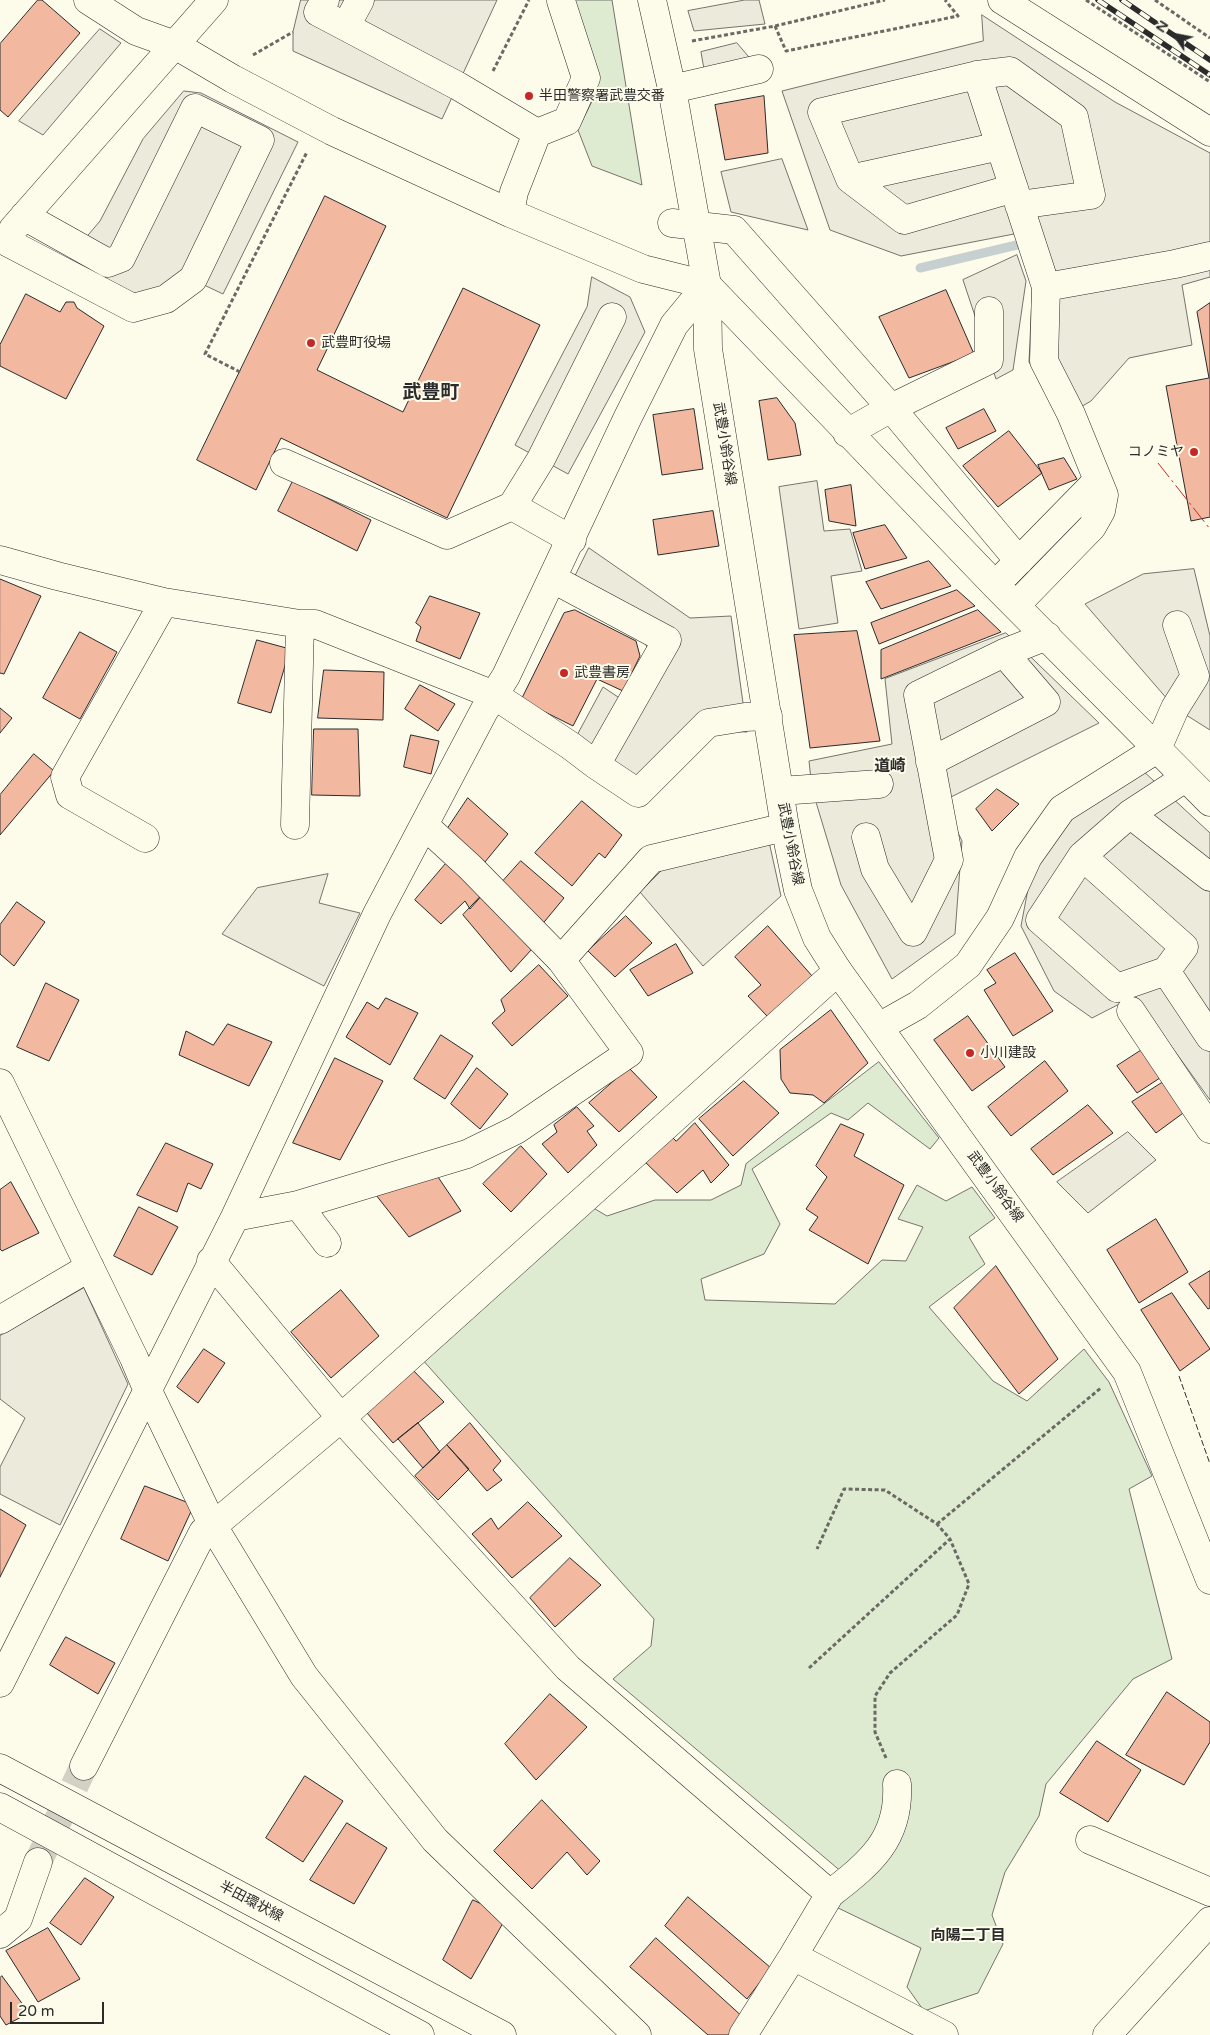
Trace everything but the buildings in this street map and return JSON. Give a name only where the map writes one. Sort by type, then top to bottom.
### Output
[{"type":"street","points":[[88,0],[136,30],[175,45],[233,79],[332,131],[510,214],[643,269],[707,285],[848,433],[1157,749],[1200,786],[1130,814],[1082,856],[1040,920],[1117,988],[1166,971],[1184,947],[1082,856]]},
{"type":"street","points":[[24,216],[108,263],[121,258],[195,108],[260,140],[193,279],[166,299],[133,308],[1,242],[214,0]]},
{"type":"street","points":[[346,26],[360,0]]},
{"type":"street","points":[[1002,0],[1210,132]]},
{"type":"street","points":[[510,214],[514,192],[537,133],[567,121],[586,78],[561,1]]},
{"type":"street","points":[[321,6],[346,26],[479,98],[537,133]]},
{"type":"street","name":"武豊小鈴谷線","points":[[655,12],[672,89],[685,224],[707,285],[708,349],[780,791],[784,827],[798,890],[817,938],[838,971],[1127,1372],[1210,1580]]},
{"type":"street","points":[[672,89],[759,70]]},
{"type":"street","points":[[1010,71],[1074,117],[1091,195],[1016,196],[904,220],[850,179],[822,112],[977,76],[1010,71]]},
{"type":"street","points":[[977,76],[1046,286],[1044,361],[1071,414],[1104,495],[1101,510],[1092,527],[1016,605]]},
{"type":"street","points":[[850,179],[1000,146]]},
{"type":"street","points":[[685,224],[734,230],[891,408],[1019,561]]},
{"type":"street","points":[[1046,286],[1210,256]]},
{"type":"street","points":[[0,1683],[148,1391],[211,1261],[235,1217],[377,914],[484,711],[506,676],[572,540],[628,417],[674,325],[707,285]]},
{"type":"street","points":[[848,433],[891,408],[989,360],[989,311]]},
{"type":"street","points":[[284,463],[447,535],[512,506],[541,459],[612,318]]},
{"type":"street","points":[[996,585],[1098,480]]},
{"type":"street","points":[[512,506],[572,540]]},
{"type":"street","points":[[0,560],[164,602],[300,624],[315,624],[494,695],[638,793],[708,723],[745,717],[768,716]]},
{"type":"street","points":[[553,579],[667,640],[596,765]]},
{"type":"street","points":[[145,838],[70,795],[65,777],[164,602]]},
{"type":"street","points":[[295,825],[300,624]]},
{"type":"street","points":[[879,1027],[918,1005],[968,966],[1000,918],[1028,857],[1062,809],[1157,749],[1176,708],[1195,676],[1177,625]]},
{"type":"street","points":[[866,837],[875,869],[913,932],[949,860],[918,694],[1047,636]]},
{"type":"street","points":[[930,762],[1046,702],[1004,654]]},
{"type":"street","points":[[780,791],[879,784]]},
{"type":"street","points":[[1130,814],[1210,877]]},
{"type":"street","points":[[235,1217],[298,1205],[467,1154],[516,1130],[629,1053],[560,960],[470,867],[424,825]]},
{"type":"street","points":[[560,960],[652,859],[784,827]]},
{"type":"street","points":[[84,1766],[203,1532],[213,1526],[341,1418],[838,971]]},
{"type":"street","points":[[1166,971],[1210,1037]]},
{"type":"street","points":[[1131,1011],[1210,1129]]},
{"type":"street","points":[[0,1083],[134,1358],[213,1526],[304,1676],[435,1840],[637,2035]]},
{"type":"street","points":[[298,1205],[327,1243]]},
{"type":"street","points":[[211,1261],[341,1418],[568,1668],[830,1894]]},
{"type":"street","points":[[0,1320],[90,1268]]},
{"type":"street","name":"半田環状線","points":[[0,1768],[502,2035]]},
{"type":"street","points":[[742,2035],[830,1894],[865,1867],[881,1848],[892,1825],[898,1800],[897,1784]]},
{"type":"street","points":[[0,1808],[420,2035]]},
{"type":"street","points":[[1090,1840],[1210,1892]]},
{"type":"street","points":[[0,1934],[18,1919],[38,1862]]},
{"type":"street","points":[[1107,2035],[1210,1921]]},
{"type":"street","points":[[793,1956],[944,2035]]},
{"type":"path","points":[[479,98],[529,0]]},
{"type":"path","points":[[655,12],[691,41],[775,26],[885,0]]},
{"type":"path","points":[[775,26],[786,52],[958,16],[945,0]]},
{"type":"path","points":[[1086,0],[1210,82]]},
{"type":"path","points":[[1155,0],[1210,38]]},
{"type":"path","points":[[252,56],[294,32]]},
{"type":"path","points":[[240,372],[205,354],[308,151]]},
{"type":"path","points":[[937,1524],[1109,1382],[1127,1372]]},
{"type":"path","points":[[817,1549],[844,1490],[885,1490],[937,1524],[950,1539],[969,1584],[957,1614],[890,1673],[874,1696],[874,1732],[897,1784]]},
{"type":"path","points":[[809,1668],[950,1539]]},
{"type":"green space","points":[[572,0],[612,0],[642,185],[592,166],[578,130],[597,91]]},
{"type":"green space","points":[[879,1062],[939,1138],[930,1149],[868,1103],[848,1120],[831,1113],[752,1169],[780,1224],[764,1254],[701,1279],[705,1300],[835,1304],[882,1260],[906,1261],[923,1227],[898,1219],[917,1185],[946,1201],[972,1187],[995,1218],[969,1237],[985,1264],[929,1307],[993,1381],[1027,1401],[1084,1349],[1109,1382],[1152,1476],[1129,1489],[1172,1659],[1133,1679],[1046,1784],[1039,1816],[1005,1872],[992,1915],[1003,1944],[978,1993],[924,2011],[907,1987],[921,1948],[834,1906],[843,1873],[613,1679],[651,1646],[654,1619],[421,1358],[590,1206],[607,1216],[655,1200],[711,1200],[741,1185],[746,1164]]},
{"type":"shaded area","points":[[301,0],[497,0],[442,119],[293,51],[293,32]]},
{"type":"shaded area","points":[[745,0],[759,0],[765,24],[694,31],[688,11]]},
{"type":"shaded area","points":[[982,15],[1115,102],[1210,153],[1210,277],[1182,285],[1192,345],[1129,358],[1091,401],[1060,419],[1029,362],[1033,273],[1019,233],[901,256],[830,230],[782,91],[983,41]]},
{"type":"shaded area","points":[[100,29],[121,43],[43,135],[19,121]]},
{"type":"shaded area","points":[[737,43],[759,69],[706,81],[701,52]]},
{"type":"shaded area","points":[[184,91],[201,93],[298,142],[223,294],[202,284],[170,306],[63,272],[78,247],[100,221],[143,139]]},
{"type":"shaded area","points":[[782,159],[808,230],[731,212],[721,172]]},
{"type":"shaded area","points":[[1017,255],[1026,281],[1013,370],[996,379],[963,280]]},
{"type":"shaded area","points":[[592,277],[630,297],[645,332],[568,474],[515,445],[587,307]]},
{"type":"shaded area","points":[[817,481],[824,531],[850,529],[862,571],[831,576],[838,623],[799,629],[779,487]]},
{"type":"shaded area","points":[[589,548],[690,618],[731,616],[747,732],[707,731],[642,806],[569,750],[603,687],[621,699],[649,651],[639,632],[565,597]]},
{"type":"shaded area","points":[[1194,569],[1210,636],[1210,730],[1175,708],[1085,604],[1143,574]]},
{"type":"shaded area","points":[[1006,633],[1099,723],[943,801],[962,841],[955,934],[892,979],[841,885],[812,789],[809,761],[892,744],[885,679]]},
{"type":"shaded area","points":[[1140,768],[1210,833],[1210,1100],[1135,996],[1092,1018],[1054,991],[1021,926],[1031,873],[1066,815]]},
{"type":"shaded area","points":[[768,837],[781,896],[703,966],[640,892],[670,862]]},
{"type":"shaded area","points":[[328,874],[319,903],[360,913],[324,986],[222,934],[257,888]]},
{"type":"shaded area","points":[[1128,1132],[1156,1160],[1088,1213],[1057,1182]]},
{"type":"shaded area","points":[[84,1288],[128,1384],[60,1525],[0,1494],[0,1467],[25,1418],[0,1399],[0,1336]]},
{"type":"waterway","points":[[920,268],[1021,244]]},
{"type":"tunnel","points":[[38,1862],[84,1766]]},
{"type":"railway","points":[[1098,0],[1210,75]]},
{"type":"railway","points":[[1122,0],[1210,60]]},
{"type":"fence","points":[[1179,1376],[1210,1464]]},
{"type":"power","points":[[1158,463],[1210,529]]},
{"type":"place","name":"半田警察署武豊交番","points":[[529,96]]},
{"type":"place","name":"武豊町役場","points":[[311,343]]},
{"type":"place","name":"コノミヤ","points":[[1194,452]]},
{"type":"place","name":"武豊書房","points":[[564,673]]},
{"type":"place","name":"小川建設","points":[[970,1053]]},
{"type":"district","name":"武豊町","points":[[431,393]]},
{"type":"district","name":"道崎","points":[[890,767]]},
{"type":"district","name":"向陽二丁目","points":[[968,1936]]}]
